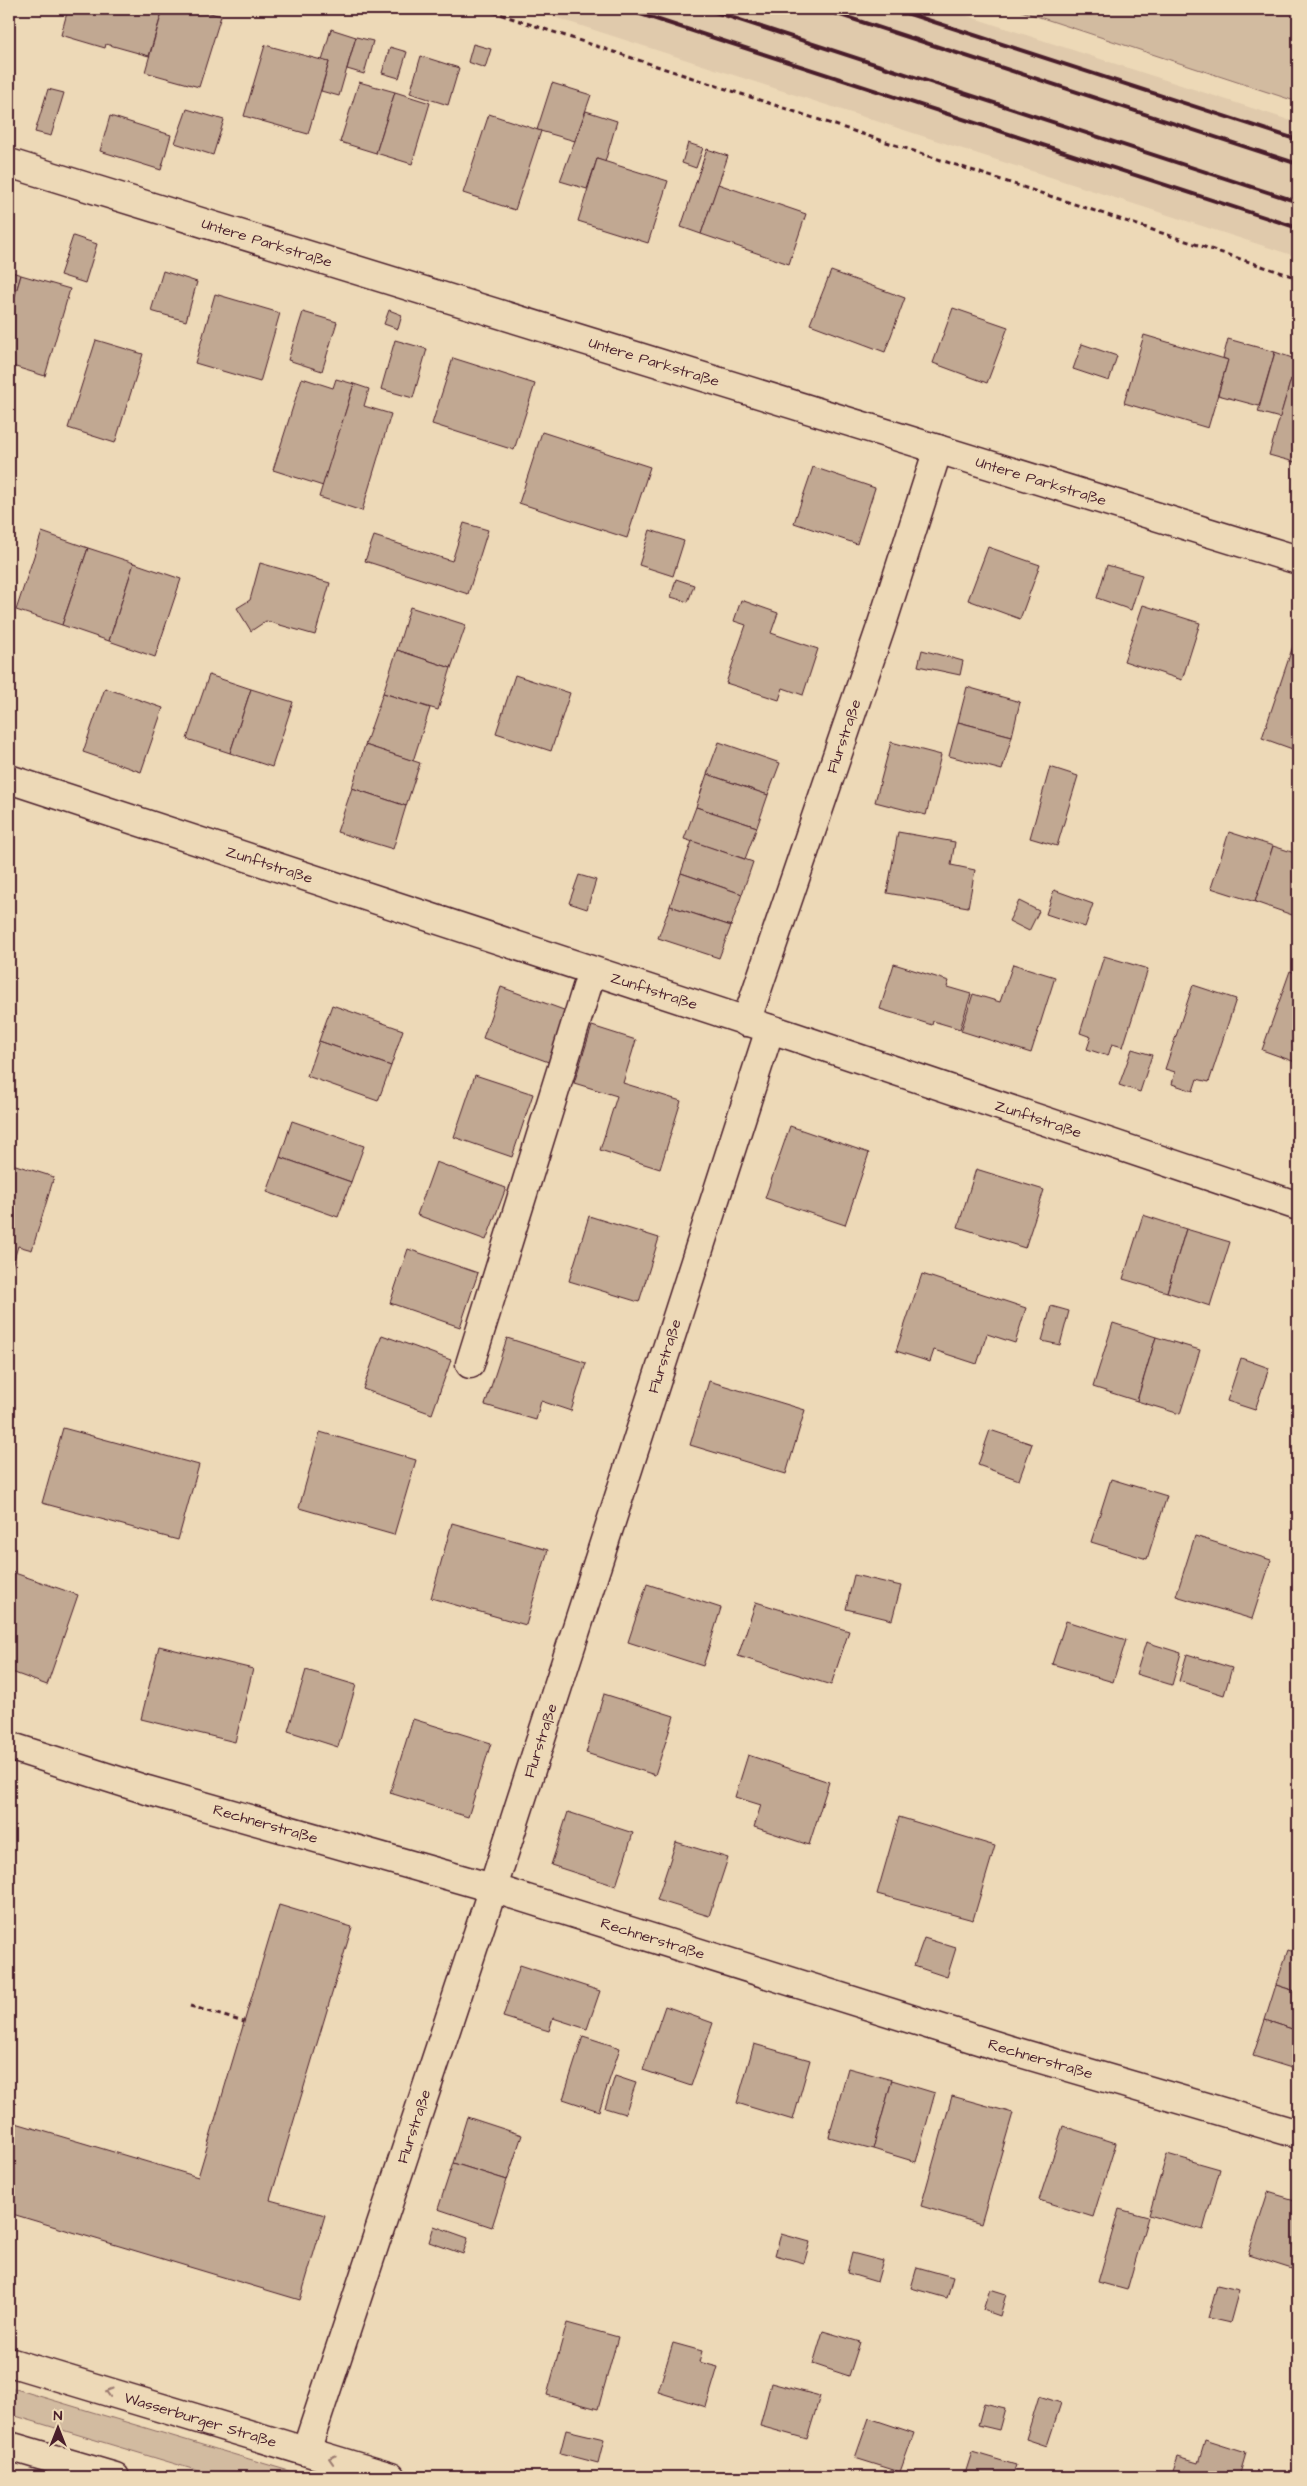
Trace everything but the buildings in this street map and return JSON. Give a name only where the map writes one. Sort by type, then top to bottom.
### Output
[{"type":"street","name":"Untere Parkstraße","points":[[9,163],[1298,560]]},
{"type":"street","name":"Flurstraße","points":[[306,2451],[492,1888],[881,627],[938,449]]},
{"type":"street","name":"Zunftstraße","points":[[9,779],[1298,1206]]},
{"type":"street","points":[[470,1364],[592,971]]},
{"type":"street","name":"Rechnerstraße","points":[[9,1746],[147,1790],[492,1888],[1007,2049],[1298,2134]]},
{"type":"street","name":"Wasserburger Straße","points":[[9,2362],[391,2477]]},
{"type":"street","points":[[9,2446],[115,2477]]},
{"type":"path","points":[[484,9],[1298,278]]},
{"type":"path","points":[[190,2006],[244,2022]]},
{"type":"shaded area","points":[[529,9],[946,9],[1298,123],[1298,257]]},
{"type":"shaded area","points":[[1015,9],[1298,9],[1298,102]]},
{"type":"shaded area","points":[[9,2387],[309,2477],[219,2477],[9,2414]]},
{"type":"railway","points":[[625,9],[1298,228]]},
{"type":"railway","points":[[706,9],[1298,202]]},
{"type":"railway","points":[[822,9],[1298,164]]},
{"type":"railway","points":[[894,9],[1298,140]]}]
